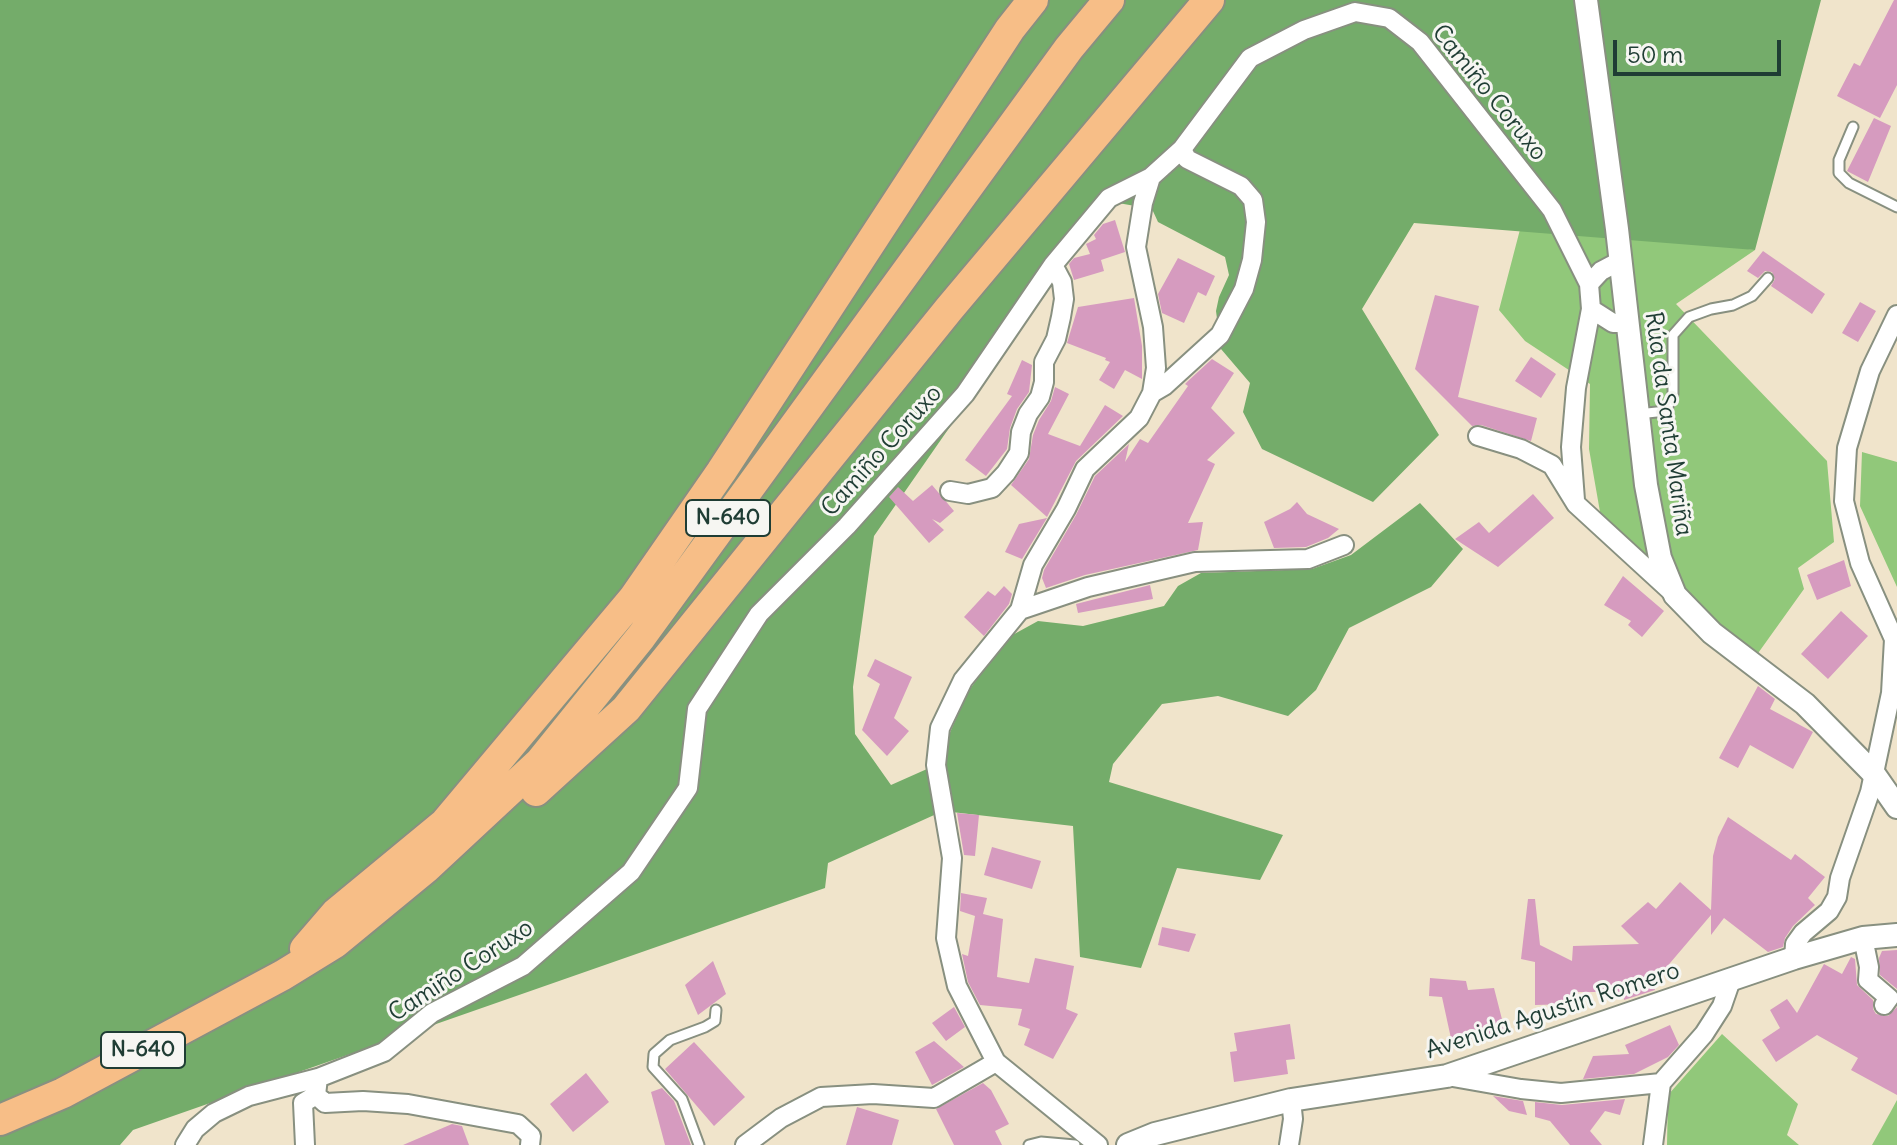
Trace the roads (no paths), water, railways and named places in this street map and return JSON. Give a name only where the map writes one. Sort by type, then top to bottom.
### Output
[{"type":"highway","points":[[283,975],[336,913],[445,823],[633,599],[721,472],[1010,29],[1033,0]]},
{"type":"highway","name":"N-640","points":[[0,1120],[63,1093],[283,975],[335,943],[425,869],[540,762],[641,637],[1069,48],[1109,0]]},
{"type":"highway","points":[[283,975],[320,968],[424,895],[626,709],[949,309],[1209,0]]},
{"type":"street","name":"Rúa da Santa Mariña","points":[[1586,0],[1646,485],[1660,558],[1675,595],[1712,633],[1805,704],[1874,774],[1897,807]]},
{"type":"street","name":"Camiño Coruxo","points":[[185,1145],[195,1129],[214,1113],[249,1096],[317,1086],[384,1052],[432,1013],[523,966],[631,872],[688,788],[697,709],[759,614],[847,526],[965,394],[1053,265],[1109,198],[1151,177],[1182,149],[1250,58],[1304,30],[1355,12],[1389,18],[1420,42],[1552,210],[1589,284]]},
{"type":"street","points":[[1152,393],[1164,386],[1220,335],[1244,289],[1252,260],[1256,222],[1253,200],[1241,186],[1187,159],[1182,149]]},
{"type":"street","points":[[1098,1145],[996,1062],[957,986],[946,938],[952,858],[936,765],[940,728],[963,680],[1020,610],[1033,565],[1085,469],[1139,418],[1152,393],[1156,368],[1153,327],[1136,247],[1151,177]]},
{"type":"street","points":[[1576,504],[1571,447],[1576,388],[1591,309],[1589,284],[1601,271],[1620,261]]},
{"type":"street","points":[[950,491],[968,494],[992,488],[1019,453],[1021,432],[1028,414],[1040,397],[1044,362],[1056,339],[1061,317],[1064,299],[1062,282],[1053,265]]},
{"type":"street","points":[[1591,309],[1613,323],[1628,323]]},
{"type":"street","points":[[1794,958],[1795,944],[1829,911],[1837,897],[1840,878],[1870,792],[1891,693],[1894,639],[1860,563],[1844,501],[1847,448],[1865,386],[1897,315]]},
{"type":"street","points":[[1478,436],[1521,449],[1552,465],[1576,504],[1675,595]]},
{"type":"street","points":[[1020,610],[1088,587],[1195,562],[1308,559],[1344,545]]},
{"type":"street","name":"Avenida Agustín Romero","points":[[1128,1145],[1155,1134],[1291,1100],[1447,1076],[1794,958],[1863,938],[1897,935]]},
{"type":"street","points":[[1863,938],[1869,967],[1868,980],[1889,998],[1884,1005]]},
{"type":"street","points":[[1653,1145],[1661,1083],[1704,1034],[1722,1006],[1731,980]]},
{"type":"street","points":[[745,1145],[781,1118],[821,1097],[873,1094],[934,1098],[996,1062]]},
{"type":"street","points":[[1447,1076],[1561,1093],[1661,1083]]},
{"type":"street","points":[[305,1145],[303,1103],[317,1086],[325,1103],[363,1101],[408,1104],[518,1124],[531,1136],[530,1145]]},
{"type":"street","points":[[1289,1145],[1293,1119],[1291,1100]]},
{"type":"lane","points":[[1853,127],[1839,160],[1839,173],[1849,183],[1897,207]]},
{"type":"lane","points":[[1638,414],[1666,411],[1673,394],[1673,335],[1689,317],[1733,305],[1752,296],[1768,278]]},
{"type":"lane","points":[[699,1145],[682,1099],[653,1067],[654,1054],[670,1040],[715,1021],[716,1010]]},
{"type":"lane","points":[[1029,1145],[1041,1142],[1075,1145]]}]
